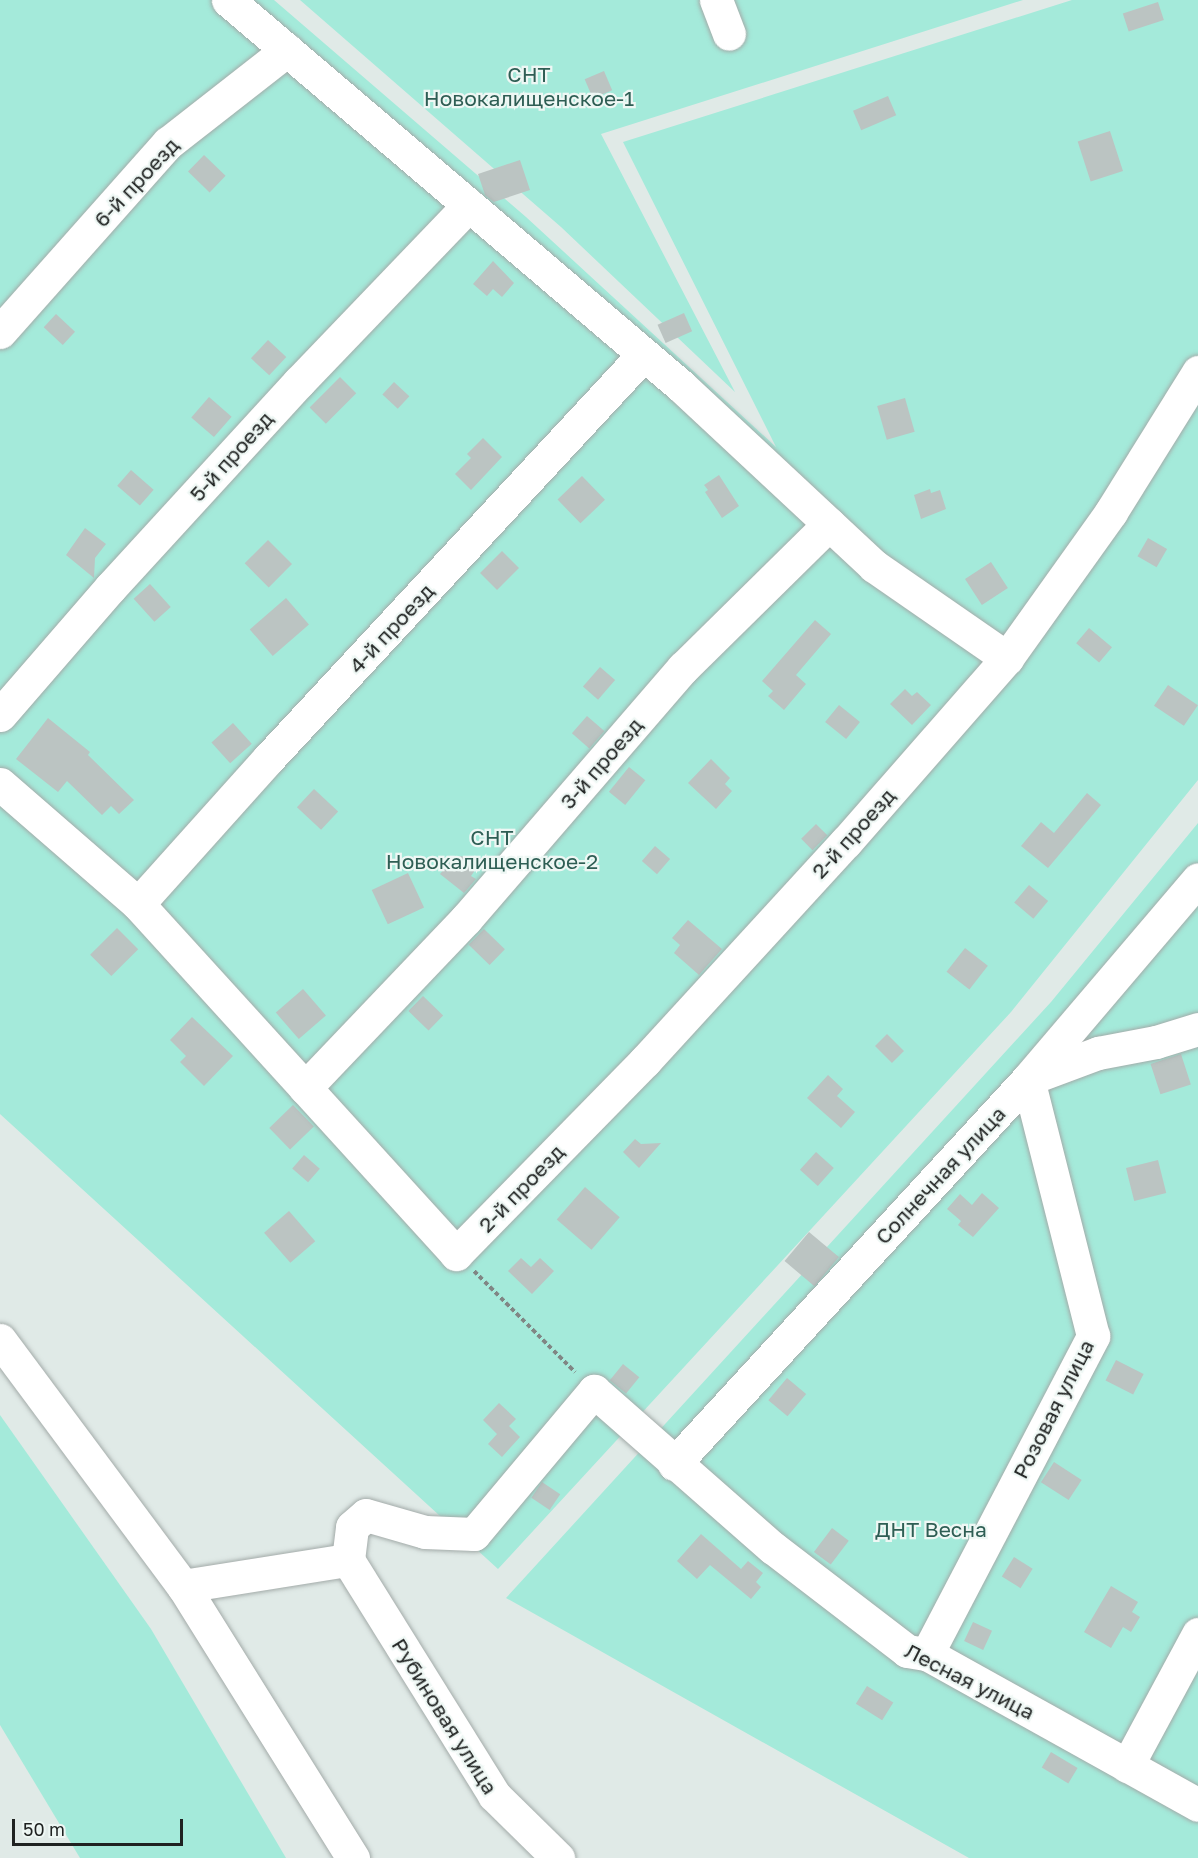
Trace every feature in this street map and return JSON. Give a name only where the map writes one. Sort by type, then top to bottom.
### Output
[{"type":"street","points":[[228,0],[644,354],[874,566],[1007,658]]},
{"type":"street","points":[[716,0],[729,34]]},
{"type":"street","name":"6-й проезд","points":[[0,332],[168,143],[287,50]]},
{"type":"street","name":"5-й проезд","points":[[0,715],[111,587],[283,399],[469,205]]},
{"type":"street","name":"4-й проезд","points":[[138,904],[269,758],[644,354]]},
{"type":"street","name":"2-й проезд","points":[[456,1254],[645,1060],[846,842],[1007,658],[1111,512],[1198,372]]},
{"type":"street","name":"3-й проезд","points":[[305,1088],[466,920],[683,668],[829,524]]},
{"type":"street","points":[[0,784],[138,904],[456,1254]]},
{"type":"street","name":"Солнечная улица","points":[[674,1464],[1028,1079],[1198,879]]},
{"type":"street","points":[[1028,1079],[1098,1053],[1156,1042],[1198,1029]]},
{"type":"street","name":"Розовая улица","points":[[927,1654],[1093,1336],[1028,1079]]},
{"type":"street","points":[[0,1340],[183,1586],[353,1858]]},
{"type":"street","points":[[183,1586],[348,1560],[352,1527],[366,1515],[425,1532],[474,1534],[594,1391]]},
{"type":"street","name":"Лесная улица","points":[[594,1391],[674,1464],[773,1548],[907,1651],[927,1654],[1198,1805]]},
{"type":"street","name":"Рубиновая улица","points":[[348,1560],[494,1796],[558,1858]]},
{"type":"street","points":[[1127,1766],[1198,1635]]},
{"type":"path","points":[[456,1254],[594,1391]]},
{"type":"green space","name":"СНТ Новокалищенское-2","points":[[0,0],[274,0],[526,217],[776,447],[623,142],[1072,0],[1198,0],[1198,780],[1011,1012],[498,1569],[0,1114]]},
{"type":"green space","name":"СНТ Новокалищенское-1","points":[[300,0],[1023,0],[601,134],[735,392],[561,227]]},
{"type":"green space","name":"ДНТ Весна","points":[[1198,823],[1198,1858],[969,1858],[506,1598],[1051,1002]]},
{"type":"green space","points":[[0,1415],[151,1629],[286,1858],[80,1858],[0,1725]]},
{"type":"building","points":[[1158,2],[1164,20],[1129,32],[1123,13]]},
{"type":"building","points":[[604,71],[612,90],[593,99],[585,79]]},
{"type":"building","points":[[888,96],[896,115],[861,130],[853,111]]},
{"type":"building","points":[[1110,131],[1123,171],[1091,181],[1078,142]]},
{"type":"building","points":[[204,155],[226,176],[210,192],[188,172]]},
{"type":"building","points":[[520,160],[530,190],[494,202],[485,195],[478,174]]},
{"type":"building","points":[[493,261],[514,283],[502,297],[493,289],[487,296],[473,284]]},
{"type":"building","points":[[684,313],[692,331],[666,343],[658,325]]},
{"type":"building","points":[[56,314],[75,332],[63,345],[44,327]]},
{"type":"building","points":[[268,340],[286,357],[269,375],[251,358]]},
{"type":"building","points":[[340,377],[356,393],[326,424],[310,407]]},
{"type":"building","points":[[394,382],[409,396],[398,409],[382,394]]},
{"type":"building","points":[[209,397],[232,417],[214,437],[191,417]]},
{"type":"building","points":[[905,398],[915,432],[887,440],[877,406]]},
{"type":"building","points":[[483,438],[502,457],[471,490],[455,474],[471,458],[467,454]]},
{"type":"building","points":[[131,470],[154,490],[140,506],[117,486]]},
{"type":"building","points":[[719,475],[739,506],[722,518],[705,492],[708,490],[704,485]]},
{"type":"building","points":[[582,476],[605,500],[580,523],[558,500]]},
{"type":"building","points":[[930,489],[931,493],[940,490],[946,509],[921,519],[914,495]]},
{"type":"building","points":[[85,528],[106,544],[95,558],[94,578],[66,555]]},
{"type":"building","points":[[1148,538],[1167,549],[1157,567],[1138,556]]},
{"type":"building","points":[[268,540],[292,564],[269,587],[245,563]]},
{"type":"building","points":[[502,551],[519,568],[497,590],[480,573]]},
{"type":"building","points":[[991,562],[1008,588],[982,605],[965,579]]},
{"type":"building","points":[[150,584],[171,607],[154,622],[134,599]]},
{"type":"building","points":[[286,598],[309,624],[273,656],[250,629]]},
{"type":"building","points":[[815,620],[831,634],[796,675],[806,684],[784,710],[768,696],[773,691],[762,681]]},
{"type":"building","points":[[1089,628],[1112,647],[1099,663],[1076,643]]},
{"type":"building","points":[[600,667],[615,680],[598,700],[583,687]]},
{"type":"building","points":[[1168,685],[1198,705],[1184,726],[1154,706]]},
{"type":"building","points":[[905,689],[912,696],[917,692],[931,705],[912,725],[890,704]]},
{"type":"building","points":[[839,705],[860,722],[846,739],[825,722]]},
{"type":"building","points":[[587,716],[604,731],[589,748],[572,733]]},
{"type":"building","points":[[48,718],[90,752],[88,755],[134,800],[119,814],[111,806],[102,815],[67,781],[58,792],[16,759]]},
{"type":"building","points":[[233,723],[252,744],[230,763],[211,742]]},
{"type":"building","points":[[711,759],[730,778],[725,784],[732,791],[716,809],[688,783]]},
{"type":"building","points":[[629,767],[645,780],[625,805],[609,792]]},
{"type":"building","points":[[314,789],[338,812],[321,830],[297,807]]},
{"type":"building","points":[[1087,793],[1101,805],[1048,868],[1021,846],[1041,822],[1054,833]]},
{"type":"building","points":[[816,824],[827,835],[812,850],[801,839]]},
{"type":"building","points":[[655,846],[670,859],[657,874],[642,861]]},
{"type":"building","points":[[460,856],[482,860],[471,876],[476,879],[464,893],[440,874],[453,859]]},
{"type":"building","points":[[408,873],[424,907],[388,924],[372,890]]},
{"type":"building","points":[[1029,885],[1048,901],[1033,919],[1014,903]]},
{"type":"building","points":[[688,920],[722,949],[699,975],[674,953],[680,945],[672,938]]},
{"type":"building","points":[[117,928],[138,949],[111,976],[90,955]]},
{"type":"building","points":[[484,929],[505,949],[490,965],[469,945]]},
{"type":"building","points":[[965,948],[988,966],[969,989],[947,972]]},
{"type":"building","points":[[303,989],[326,1015],[299,1039],[276,1013]]},
{"type":"building","points":[[423,996],[443,1015],[429,1031],[408,1011]]},
{"type":"building","points":[[192,1017],[233,1056],[204,1086],[180,1062],[186,1056],[170,1040]]},
{"type":"building","points":[[887,1034],[904,1051],[892,1063],[875,1046]]},
{"type":"building","points":[[1181,1054],[1191,1084],[1160,1094],[1151,1064]]},
{"type":"building","points":[[828,1075],[843,1089],[837,1096],[855,1112],[841,1128],[807,1098]]},
{"type":"building","points":[[293,1105],[314,1127],[290,1150],[269,1128]]},
{"type":"building","points":[[635,1139],[641,1144],[661,1143],[639,1168],[623,1152]]},
{"type":"building","points":[[816,1152],[834,1168],[818,1186],[800,1170]]},
{"type":"building","points":[[304,1155],[320,1169],[308,1182],[292,1169]]},
{"type":"building","points":[[1158,1160],[1166,1193],[1134,1201],[1126,1168]]},
{"type":"building","points":[[585,1187],[620,1217],[592,1250],[557,1219]]},
{"type":"building","points":[[982,1193],[999,1208],[973,1237],[958,1225],[961,1221],[947,1209],[960,1194],[972,1205]]},
{"type":"building","points":[[289,1211],[315,1241],[290,1263],[264,1233]]},
{"type":"building","points":[[809,1232],[839,1257],[814,1286],[785,1261]]},
{"type":"building","points":[[521,1258],[531,1267],[540,1258],[554,1271],[532,1294],[508,1271]]},
{"type":"building","points":[[1116,1360],[1144,1374],[1133,1395],[1106,1380]]},
{"type":"building","points":[[623,1364],[639,1377],[626,1394],[610,1380]]},
{"type":"building","points":[[787,1378],[806,1394],[788,1416],[768,1400]]},
{"type":"building","points":[[499,1403],[516,1419],[509,1426],[520,1437],[502,1457],[488,1444],[497,1434],[483,1420]]},
{"type":"building","points":[[1054,1462],[1082,1480],[1069,1500],[1041,1482]]},
{"type":"building","points":[[542,1482],[560,1494],[550,1510],[531,1498]]},
{"type":"building","points":[[832,1528],[849,1541],[831,1565],[814,1552]]},
{"type":"building","points":[[701,1534],[741,1569],[748,1561],[763,1573],[756,1582],[761,1587],[751,1599],[710,1565],[697,1579],[677,1561]]},
{"type":"building","points":[[1014,1557],[1033,1569],[1020,1588],[1002,1577]]},
{"type":"building","points":[[1111,1586],[1138,1602],[1132,1612],[1140,1617],[1131,1632],[1123,1627],[1111,1648],[1084,1632]]},
{"type":"building","points":[[973,1622],[992,1631],[983,1650],[964,1641]]},
{"type":"building","points":[[867,1686],[893,1702],[882,1720],[856,1704]]},
{"type":"building","points":[[1051,1752],[1078,1768],[1068,1783],[1042,1767]]}]
